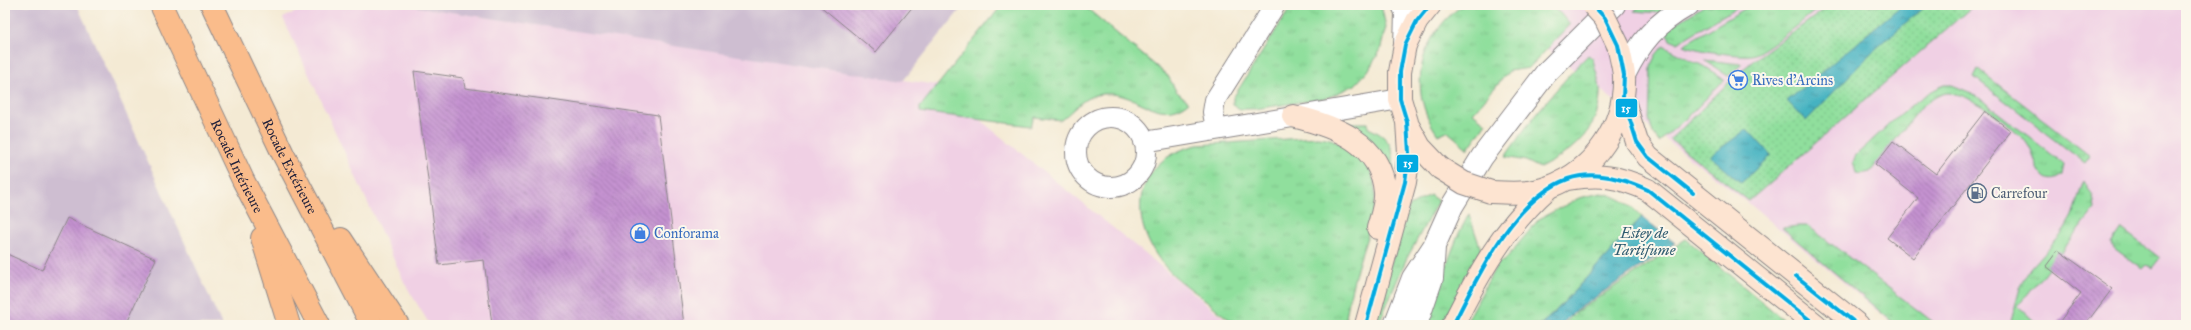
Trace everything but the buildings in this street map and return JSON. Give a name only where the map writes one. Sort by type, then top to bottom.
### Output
[{"type":"highway","name":"Rocade Intérieure","points":[[161,5],[243,180],[319,325]]},
{"type":"highway","name":"Rocade Extérieure","points":[[212,5],[283,154],[372,325]]},
{"type":"highway","points":[[283,154],[398,325]]},
{"type":"highway","points":[[243,180],[289,325]]},
{"type":"main road","points":[[1366,325],[1405,182],[1409,153],[1406,122],[1400,99],[1400,72],[1406,45],[1417,21],[1430,5]]},
{"type":"main road","points":[[1406,122],[1420,147],[1440,168],[1464,184],[1491,192],[1520,194],[1548,188],[1568,179],[1592,160],[1607,142],[1617,121],[1623,98],[1624,75],[1618,45],[1605,18],[1593,5]]},
{"type":"main road","points":[[1623,98],[1637,142],[1648,157],[1858,325]]},
{"type":"main road","points":[[1293,116],[1325,124],[1359,142],[1369,154],[1382,178],[1385,194],[1382,212],[1359,296],[1358,325]]},
{"type":"main road","points":[[1568,179],[1592,175],[1610,177],[1629,181],[1648,190],[1816,325]]},
{"type":"main road","points":[[1452,325],[1473,284],[1496,246],[1527,206],[1548,188]]},
{"type":"street","points":[[1216,129],[1213,112],[1215,100],[1275,5]]},
{"type":"street","points":[[1403,5],[1406,12],[1406,45]]},
{"type":"street","points":[[1395,325],[1413,278],[1434,246],[1452,206],[1482,157],[1546,73],[1614,5]]},
{"type":"street","points":[[1624,75],[1635,52],[1656,27],[1688,5]]},
{"type":"street","points":[[1144,142],[1400,99]]},
{"type":"street","points":[[1416,325],[1432,278],[1434,246]]},
{"type":"shaded area","points":[[5,5],[77,5],[222,325],[5,325]]},
{"type":"shaded area","points":[[311,5],[405,5],[937,85],[1233,325],[430,325],[405,284],[283,18]]},
{"type":"shaded area","points":[[405,5],[964,5],[903,81]]},
{"type":"shaded area","points":[[1489,5],[2186,5],[2186,325],[1894,325],[1751,205]]},
{"type":"green space","points":[[1002,5],[1083,5],[1168,76],[1176,91],[1189,102],[1177,109],[1166,111],[1155,109],[1122,96],[1110,94],[1096,95],[1081,102],[1061,120],[1034,117],[1031,126],[920,112],[920,107]]},
{"type":"green space","points":[[1292,5],[1381,5],[1386,27],[1380,51],[1368,71],[1355,85],[1327,98],[1255,109],[1240,109],[1233,105],[1233,98]]},
{"type":"green space","points":[[1463,5],[1548,5],[1560,13],[1570,25],[1529,68],[1509,71],[1473,113],[1486,123],[1468,149],[1447,131],[1438,135],[1428,118],[1422,100],[1420,82],[1422,65],[1427,48],[1436,32],[1448,17]]},
{"type":"green space","points":[[1641,5],[1673,5],[1660,13],[1634,11]]},
{"type":"green space","points":[[1705,5],[1741,5],[1677,43],[1670,40],[1666,30]]},
{"type":"green space","points":[[1751,5],[1822,5],[1776,41],[1758,53],[1752,55],[1717,53],[1683,45]]},
{"type":"green space","points":[[1829,5],[1974,5],[1749,201],[1670,139],[1742,70]]},
{"type":"green space","points":[[1663,46],[1709,69],[1724,80],[1690,115],[1659,142],[1653,133],[1649,119],[1651,67],[1655,56]]},
{"type":"green space","points":[[1588,55],[1593,59],[1599,82],[1600,95],[1594,120],[1580,140],[1562,155],[1540,168],[1526,161],[1505,157],[1544,104]]},
{"type":"green space","points":[[1704,60],[1742,64],[1728,76]]},
{"type":"green space","points":[[1978,69],[2090,156],[2085,163],[1974,77]]},
{"type":"green space","points":[[1945,85],[1952,85],[1974,94],[2064,164],[2062,175],[2052,180],[2045,178],[2041,173],[2028,145],[2014,129],[1979,104],[1956,94],[1947,93],[1937,96],[1922,106],[1870,172],[1860,174],[1856,173],[1853,162],[1856,155],[1910,106],[1922,97]]},
{"type":"green space","points":[[1342,123],[1368,123],[1368,128],[1383,136],[1391,147],[1393,153],[1393,176]]},
{"type":"green space","points":[[1317,137],[1335,141],[1351,150],[1364,161],[1371,173],[1375,187],[1373,215],[1357,267],[1345,325],[1246,326],[1236,324],[1173,275],[1163,264],[1151,246],[1144,228],[1141,210],[1142,193],[1148,177],[1159,163],[1176,153],[1197,145]]},
{"type":"green space","points":[[2084,180],[2093,196],[2095,209],[2018,306],[2034,321],[2031,325],[2010,325],[2020,288],[2031,269],[2061,235],[2072,216]]},
{"type":"green space","points":[[1601,193],[1613,196],[1623,201],[1642,217],[1554,313],[1540,325],[1465,325],[1498,262],[1504,261],[1539,219],[1579,198]]},
{"type":"green space","points":[[1430,195],[1438,201],[1406,260],[1378,325],[1372,325],[1407,211],[1410,206]]},
{"type":"green space","points":[[1469,214],[1481,250],[1442,325],[1423,325],[1459,233]]},
{"type":"green space","points":[[1808,226],[1937,325],[1896,325],[1782,228]]},
{"type":"green space","points":[[2122,229],[2160,258],[2152,268],[2147,264],[2142,269],[2114,248],[2112,244]]},
{"type":"green space","points":[[1686,239],[1790,325],[1563,325],[1575,313]]},
{"type":"water","points":[[1902,5],[1926,5],[1871,53],[1806,121],[1787,101]]},
{"type":"water","points":[[1747,129],[1771,155],[1741,183],[1710,156]]},
{"type":"water","name":"Estey de Tartifume","points":[[1642,217],[1675,243],[1574,312],[1561,325],[1540,325],[1554,313]]},
{"type":"transit line","name":"15","points":[[1366,325],[1405,182],[1409,153],[1407,122],[1400,99],[1400,72],[1405,45],[1417,21],[1430,5]]},
{"type":"transit line","name":"15","points":[[1593,5],[1605,18],[1618,45],[1624,75],[1623,98],[1637,142],[1648,157],[1693,193]]},
{"type":"transit line","name":"15","points":[[1453,325],[1474,284],[1499,241],[1530,203],[1548,189],[1568,179],[1588,175],[1619,179],[1648,190],[1816,325]]},
{"type":"transit line","name":"15","points":[[1796,276],[1858,325]]},
{"type":"place","name":"Rives d'Arcins","points":[[1738,80]]},
{"type":"place","name":"Carrefour","points":[[1977,193]]},
{"type":"place","name":"Conforama","points":[[640,233]]}]
